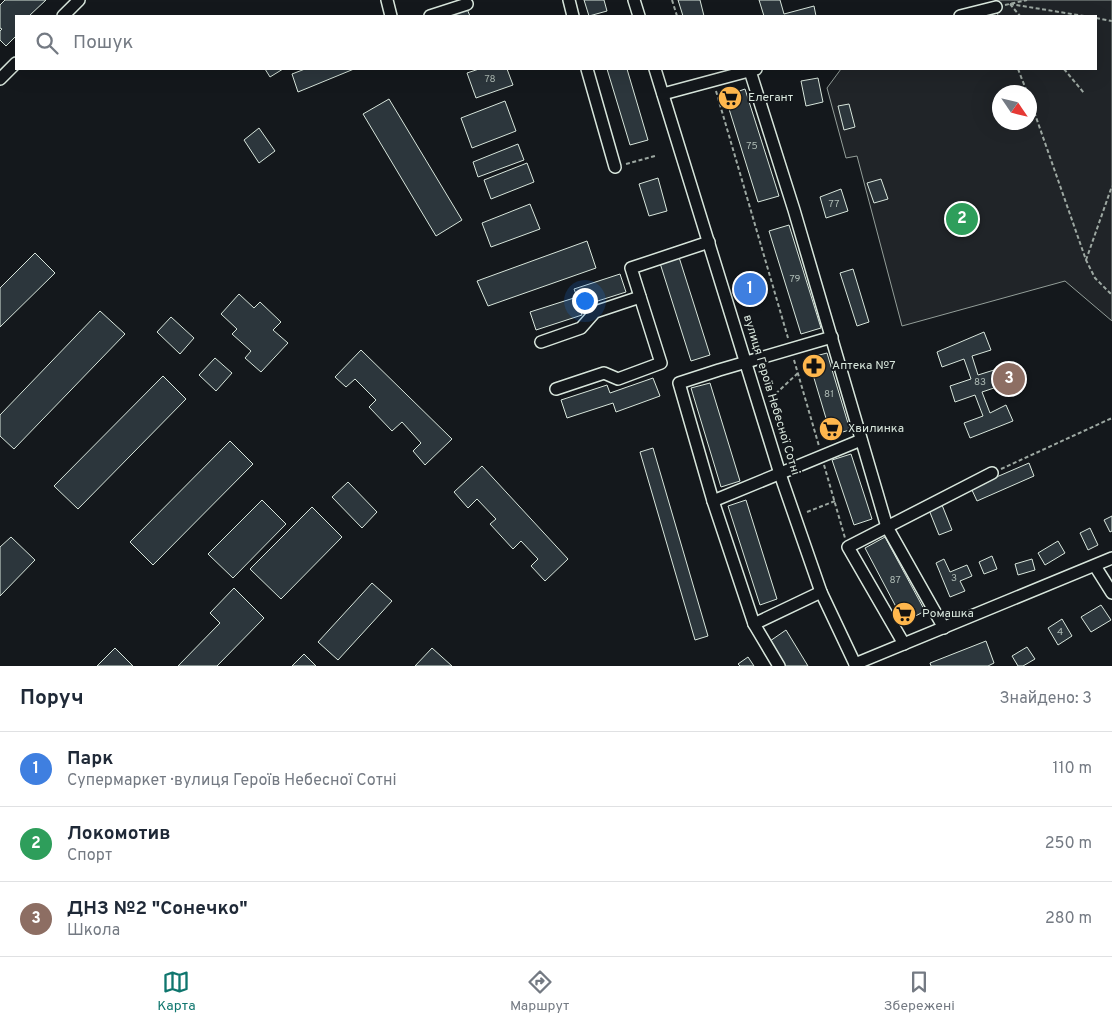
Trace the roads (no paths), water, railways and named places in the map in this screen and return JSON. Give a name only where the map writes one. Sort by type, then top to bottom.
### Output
[{"type":"street","points":[[63,15],[79,0]]},
{"type":"street","points":[[387,0],[391,15]]},
{"type":"street","points":[[569,0],[573,15]]},
{"type":"street","points":[[634,0],[639,15]]},
{"type":"street","points":[[433,15],[467,4]]},
{"type":"street","points":[[964,15],[996,7]]},
{"type":"street","points":[[0,79],[15,64]]},
{"type":"street","points":[[587,70],[615,166]]},
{"type":"street","name":"вулиця Героїв Небесної Сотні","points":[[655,70],[780,474],[821,592],[856,665]]},
{"type":"street","points":[[663,94],[754,70],[887,527],[944,628]]},
{"type":"street","points":[[556,389],[604,373],[618,379],[661,363],[631,268],[709,242]]},
{"type":"street","points":[[541,342],[582,328],[595,312],[640,297]]},
{"type":"street","points":[[779,666],[754,624],[714,501],[679,383],[832,337]]},
{"type":"street","points":[[714,501],[861,440]]},
{"type":"street","points":[[904,644],[848,547],[992,473]]},
{"type":"street","points":[[856,665],[1112,558]]},
{"type":"street","points":[[1095,566],[1112,593]]},
{"type":"street","points":[[754,624],[821,592]]},
{"type":"place","name":"Елегант","points":[[730,98]]},
{"type":"place","name":"Локомотив","points":[[962,219]]},
{"type":"place","name":"Парк","points":[[750,289]]},
{"type":"place","name":"Аптека №7","points":[[814,366]]},
{"type":"place","name":"ДНЗ №2 \"Сонечко\"","points":[[1009,379]]},
{"type":"place","name":"Хвилинка","points":[[831,429]]},
{"type":"place","name":"Ромашка","points":[[904,614]]}]
